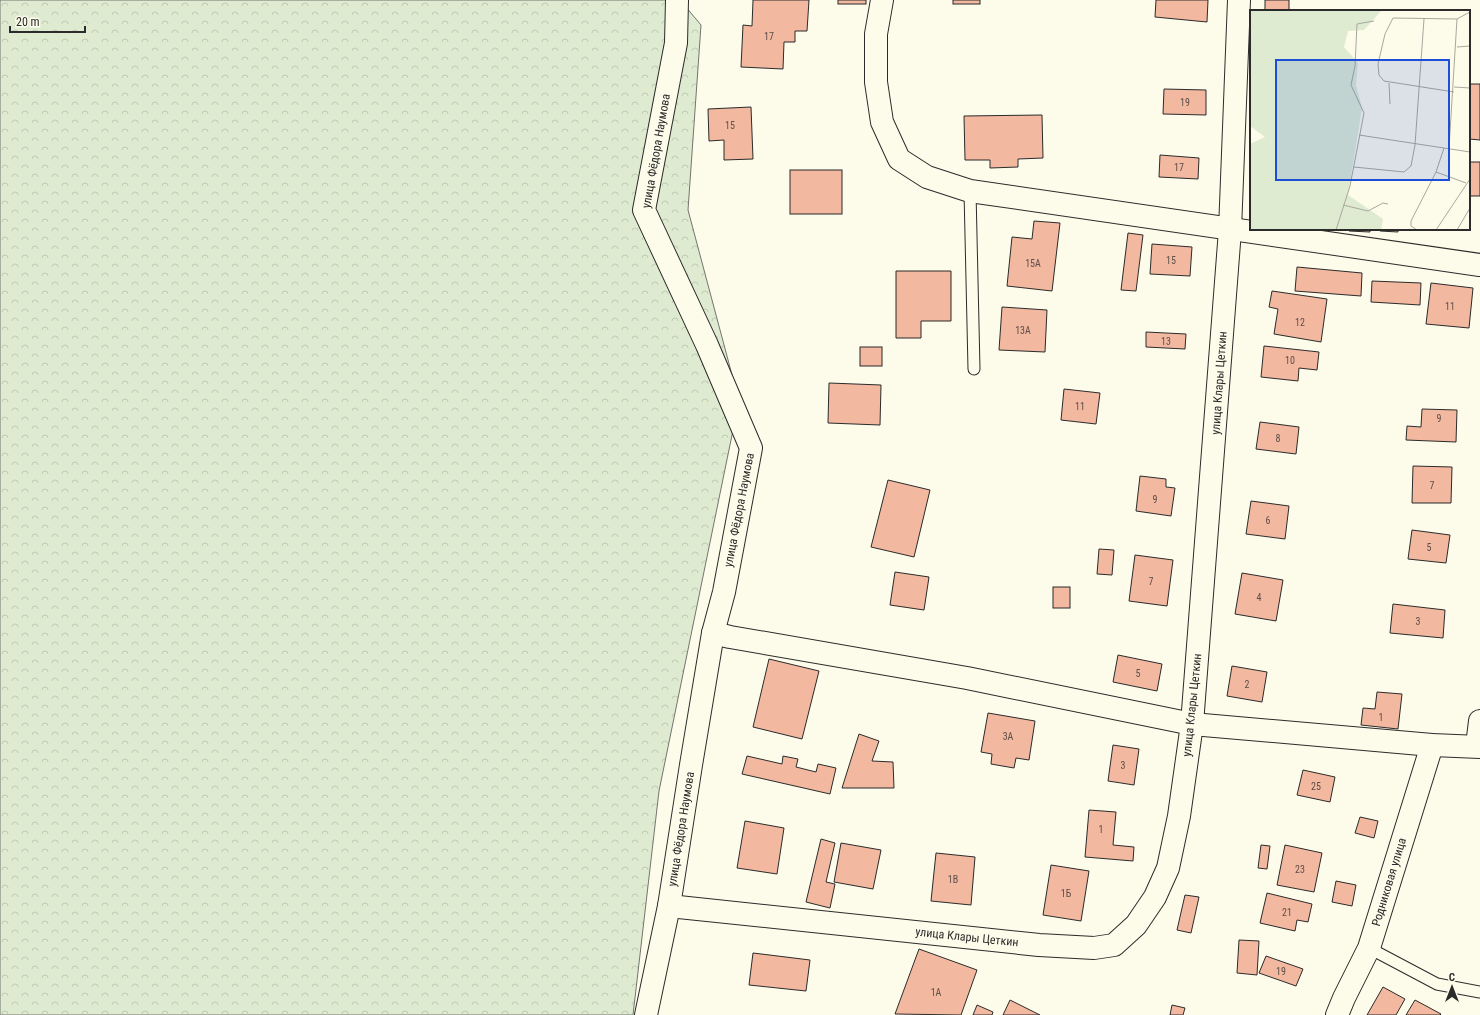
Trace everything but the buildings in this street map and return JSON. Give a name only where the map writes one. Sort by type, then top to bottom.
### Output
[{"type":"street","name":"улица Фёдора Наумова","points":[[646,1015],[669,906],[713,633],[724,592],[751,448],[707,345],[644,210],[676,43],[678,0]]},
{"type":"street","points":[[882,0],[876,34],[876,82],[882,122],[899,159],[927,177],[970,191],[1230,230],[1480,265]]},
{"type":"street","name":"улица Клары Цеткин","points":[[669,906],[1039,945],[1094,948],[1114,945],[1136,925],[1154,897],[1168,868],[1179,816],[1192,724],[1230,230],[1239,0]]},
{"type":"street","points":[[713,633],[967,678],[1192,724],[1432,745],[1478,747],[1480,721]]},
{"type":"street","name":"Родниковая улица","points":[[1337,1015],[1369,948],[1432,745]]},
{"type":"lane","points":[[970,191],[974,369]]},
{"type":"lane","points":[[1369,948],[1437,984],[1480,992]]},
{"type":"green space","points":[[0,0],[680,0],[701,25],[688,210],[739,401],[659,791],[633,1015],[0,1015]]}]
